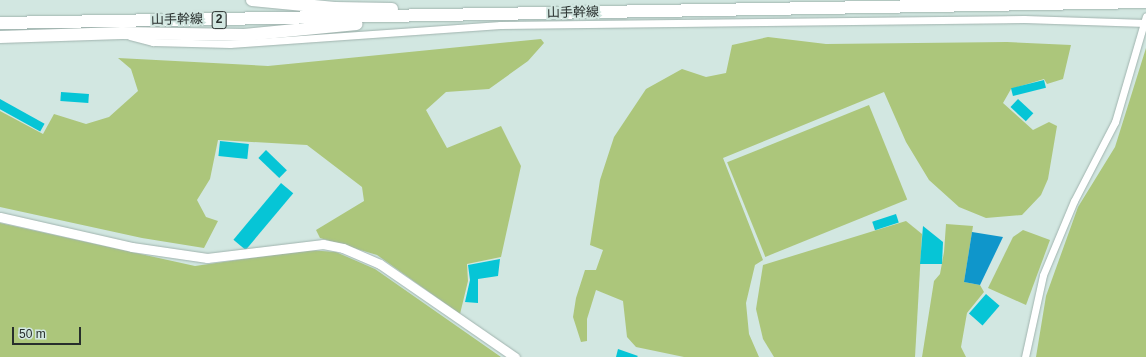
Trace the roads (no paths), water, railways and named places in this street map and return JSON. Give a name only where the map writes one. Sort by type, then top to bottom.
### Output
[{"type":"main road","points":[[252,0],[335,8],[496,13]]},
{"type":"main road","name":"山手幹線","points":[[0,23],[421,17],[496,13],[551,14],[1010,5],[1063,2],[1121,6],[1146,2]]},
{"type":"main road","points":[[1121,6],[1146,10]]},
{"type":"main road","points":[[0,37],[122,33],[269,34],[421,17]]},
{"type":"street","points":[[122,33],[147,42],[230,44],[500,26],[1024,19],[1145,21],[1115,122],[1074,201],[1044,275],[1025,357]]},
{"type":"street","points":[[0,217],[132,247],[207,258],[323,244],[343,248],[380,264],[515,357]]},
{"type":"water","points":[[972,232],[1003,237],[980,285],[964,282]]}]
